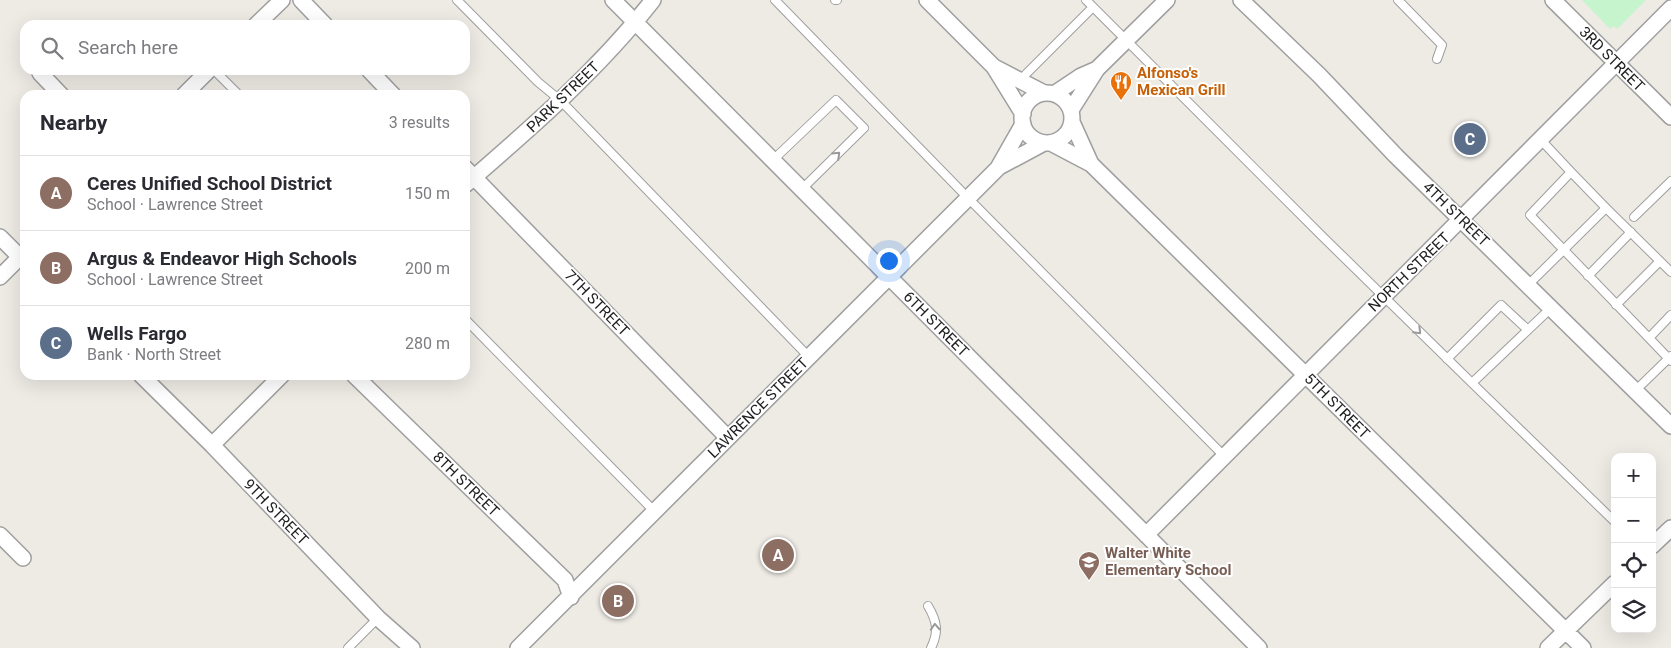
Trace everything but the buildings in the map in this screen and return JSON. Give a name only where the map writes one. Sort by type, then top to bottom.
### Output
[{"type":"street","points":[[261,20],[282,0]]},
{"type":"street","points":[[301,0],[320,20]]},
{"type":"street","name":"6TH STREET","points":[[613,0],[1259,648]]},
{"type":"street","name":"PARK STREET","points":[[470,175],[561,101],[594,68],[653,0]]},
{"type":"street","points":[[927,0],[994,67],[1019,81],[1063,98],[1072,116]]},
{"type":"street","points":[[994,67],[1023,119],[1027,132],[1034,139],[1047,143],[1059,140],[1068,132],[1072,116],[1098,69],[1166,0]]},
{"type":"street","name":"4TH STREET","points":[[1242,0],[1319,75],[1396,156],[1671,426]]},
{"type":"street","name":"3RD STREET","points":[[1553,0],[1671,117]]},
{"type":"street","name":"NORTH STREET","points":[[1146,535],[1305,374],[1462,220],[1671,8]]},
{"type":"street","points":[[1023,119],[1028,102],[1034,97],[1049,94],[1098,69]]},
{"type":"street","points":[[42,75],[56,90]]},
{"type":"street","points":[[189,90],[205,75]]},
{"type":"street","points":[[374,75],[388,90]]},
{"type":"street","name":"5TH STREET","points":[[1072,116],[1092,164]]},
{"type":"street","name":"LAWRENCE STREET","points":[[998,168],[1023,119]]},
{"type":"street","name":"LAWRENCE STREET","points":[[518,648],[998,168],[1047,143]]},
{"type":"street","name":"5TH STREET","points":[[1047,143],[1092,164],[1583,648]]},
{"type":"street","name":"7TH STREET","points":[[470,179],[728,438]]},
{"type":"street","points":[[0,237],[20,254]]},
{"type":"street","points":[[0,277],[20,260]]},
{"type":"street","name":"9TH STREET","points":[[146,380],[212,445],[378,618],[412,648]]},
{"type":"street","points":[[212,445],[277,380]]},
{"type":"street","name":"8TH STREET","points":[[359,380],[565,580],[571,597]]},
{"type":"street","points":[[1655,543],[1671,528]]},
{"type":"street","points":[[0,535],[23,558]]},
{"type":"street","points":[[1548,648],[1611,586]]},
{"type":"lane","points":[[457,0],[538,82],[561,101],[809,357]]},
{"type":"lane","points":[[775,0],[1224,456]]},
{"type":"lane","points":[[1086,0],[1447,359],[1611,518]]},
{"type":"lane","points":[[1398,0],[1442,44],[1437,59]]},
{"type":"lane","points":[[1019,81],[1093,7]]},
{"type":"lane","points":[[219,75],[234,90]]},
{"type":"lane","points":[[773,160],[836,100],[864,128],[802,189]]},
{"type":"lane","points":[[1540,140],[1671,272]]},
{"type":"lane","points":[[1571,172],[1530,215],[1670,359],[1635,391]]},
{"type":"lane","points":[[1634,217],[1671,181]]},
{"type":"lane","points":[[1528,285],[1606,208]]},
{"type":"lane","points":[[1588,276],[1631,232]]},
{"type":"lane","points":[[1616,305],[1660,261]]},
{"type":"lane","points":[[1447,359],[1501,305],[1528,330]]},
{"type":"lane","points":[[1472,382],[1551,308]]},
{"type":"lane","points":[[1649,338],[1671,315]]},
{"type":"lane","points":[[470,324],[655,512]]},
{"type":"lane","points":[[928,606],[935,616],[937,629],[931,648]]},
{"type":"lane","points":[[348,648],[378,618]]},
{"type":"green space","points":[[1582,0],[1646,0],[1617,29],[1614,26],[1610,29]]},
{"type":"place","name":"Alfonso's Mexican Grill","points":[[1121,101]]},
{"type":"place","name":"Wells Fargo","points":[[1470,139]]},
{"type":"place","name":"Ceres Unified School District","points":[[778,555]]},
{"type":"place","name":"Walter White Elementary School","points":[[1089,581]]},
{"type":"place","name":"Argus & Endeavor High Schools","points":[[618,601]]}]
